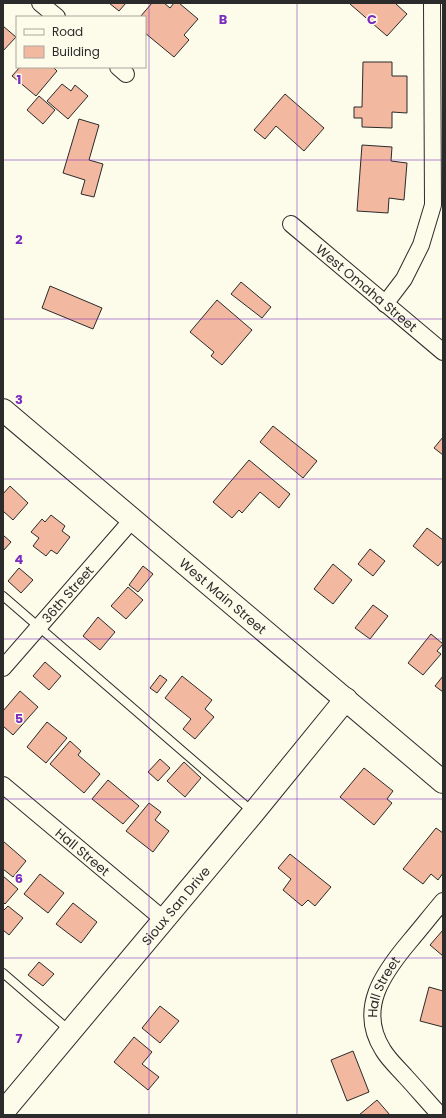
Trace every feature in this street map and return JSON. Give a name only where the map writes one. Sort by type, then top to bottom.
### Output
[{"type":"street","points":[[40,3],[56,16]]},
{"type":"street","points":[[385,304],[404,279],[421,245],[433,205],[432,3]]},
{"type":"street","name":"West Omaha Street","points":[[291,224],[443,352]]},
{"type":"street","name":"West Main Street","points":[[3,410],[443,782]]},
{"type":"street","name":"36th Street","points":[[3,668],[132,520]]},
{"type":"street","name":"Sioux San Drive","points":[[3,1112],[254,812],[346,699]]},
{"type":"street","name":"Hall Street","points":[[3,785],[163,920]]},
{"type":"street","name":"Hall Street","points":[[440,1115],[383,1050],[375,1033],[372,1020],[375,996],[378,986],[385,974],[443,901]]},
{"type":"lane","points":[[3,596],[254,812]]},
{"type":"lane","points":[[3,973],[70,1031]]},
{"type":"building","points":[[109,3],[126,3],[119,11]]},
{"type":"building","points":[[152,3],[164,3],[170,8],[174,3],[179,3],[198,19],[184,35],[189,40],[174,57],[146,34],[146,16],[141,16]]},
{"type":"building","points":[[350,3],[397,3],[396,4],[407,14],[387,36]]},
{"type":"building","points":[[3,26],[16,37],[3,51]]},
{"type":"building","points":[[363,62],[392,62],[392,76],[407,76],[407,113],[392,112],[392,128],[362,127],[362,118],[354,118],[354,107],[362,107]]},
{"type":"building","points":[[19,68],[54,68],[57,71],[36,96],[12,76]]},
{"type":"building","points":[[62,84],[71,91],[75,85],[88,96],[68,119],[47,101]]},
{"type":"building","points":[[285,94],[324,128],[304,151],[276,126],[265,139],[254,130]]},
{"type":"building","points":[[39,96],[55,110],[43,124],[27,110]]},
{"type":"building","points":[[79,119],[99,125],[89,160],[103,164],[94,197],[81,194],[85,180],[63,173]]},
{"type":"building","points":[[362,145],[392,147],[391,161],[407,163],[404,200],[389,198],[388,213],[357,211]]},
{"type":"building","points":[[241,282],[271,307],[262,318],[231,294]]},
{"type":"building","points":[[50,286],[102,308],[93,329],[42,308]]},
{"type":"building","points":[[217,300],[252,330],[222,365],[211,356],[214,352],[190,332]]},
{"type":"building","points":[[273,426],[317,461],[303,478],[260,442]]},
{"type":"building","points":[[443,437],[443,455],[434,448]]},
{"type":"building","points":[[249,460],[290,494],[279,508],[260,492],[242,513],[239,510],[232,518],[213,502]]},
{"type":"building","points":[[10,486],[28,503],[13,520],[3,511],[3,494]]},
{"type":"building","points":[[51,515],[65,526],[62,531],[70,537],[57,554],[51,550],[46,556],[33,546],[39,538],[31,532],[42,519],[45,522]]},
{"type":"building","points":[[427,528],[443,540],[443,560],[438,566],[413,546]]},
{"type":"building","points":[[3,535],[11,542],[3,551]]},
{"type":"building","points":[[370,549],[385,561],[373,576],[358,564]]},
{"type":"building","points":[[333,564],[352,580],[333,604],[314,589]]},
{"type":"building","points":[[143,566],[153,574],[138,592],[129,585]]},
{"type":"building","points":[[19,568],[33,580],[21,593],[8,581]]},
{"type":"building","points":[[128,587],[143,600],[126,619],[111,606]]},
{"type":"building","points":[[373,605],[388,616],[370,639],[355,628]]},
{"type":"building","points":[[98,617],[115,632],[100,650],[83,636]]},
{"type":"building","points":[[431,634],[443,644],[437,651],[441,654],[423,675],[408,663]]},
{"type":"building","points":[[45,662],[61,676],[49,690],[33,676]]},
{"type":"building","points":[[160,675],[167,680],[157,693],[150,688]]},
{"type":"building","points":[[182,676],[212,700],[205,709],[214,717],[195,739],[183,729],[191,719],[165,698]]},
{"type":"building","points":[[443,676],[443,692],[435,686]]},
{"type":"building","points":[[20,691],[38,707],[13,735],[3,726],[3,711]]},
{"type":"building","points":[[47,722],[67,738],[46,763],[27,747]]},
{"type":"building","points":[[70,741],[81,751],[78,755],[100,774],[84,793],[50,764]]},
{"type":"building","points":[[160,759],[170,768],[158,781],[148,772]]},
{"type":"building","points":[[184,762],[201,778],[185,797],[167,781]]},
{"type":"building","points":[[364,768],[393,791],[387,799],[392,803],[374,825],[340,797]]},
{"type":"building","points":[[108,780],[139,806],[123,824],[92,799]]},
{"type":"building","points":[[149,803],[161,812],[155,820],[169,831],[153,852],[126,831]]},
{"type":"building","points":[[436,828],[443,833],[443,873],[438,880],[431,874],[423,884],[403,869]]},
{"type":"building","points":[[3,841],[26,861],[13,877],[3,869]]},
{"type":"building","points":[[290,854],[331,887],[315,906],[308,900],[302,906],[283,890],[291,879],[278,868]]},
{"type":"building","points":[[40,874],[64,893],[48,913],[24,894]]},
{"type":"building","points":[[3,876],[18,889],[5,904],[3,902]]},
{"type":"building","points":[[73,903],[97,922],[81,943],[56,924]]},
{"type":"building","points":[[8,906],[23,918],[9,935],[3,930],[3,911]]},
{"type":"building","points":[[443,930],[443,956],[430,945]]},
{"type":"building","points":[[39,962],[54,974],[43,986],[28,975]]},
{"type":"building","points":[[429,987],[443,991],[443,1027],[420,1021]]},
{"type":"building","points":[[160,1006],[179,1021],[160,1043],[142,1028]]},
{"type":"building","points":[[134,1037],[152,1052],[142,1064],[159,1077],[148,1090],[114,1062]]},
{"type":"building","points":[[353,1051],[369,1092],[347,1101],[331,1060]]},
{"type":"building","points":[[377,1100],[390,1115],[359,1115]]}]
